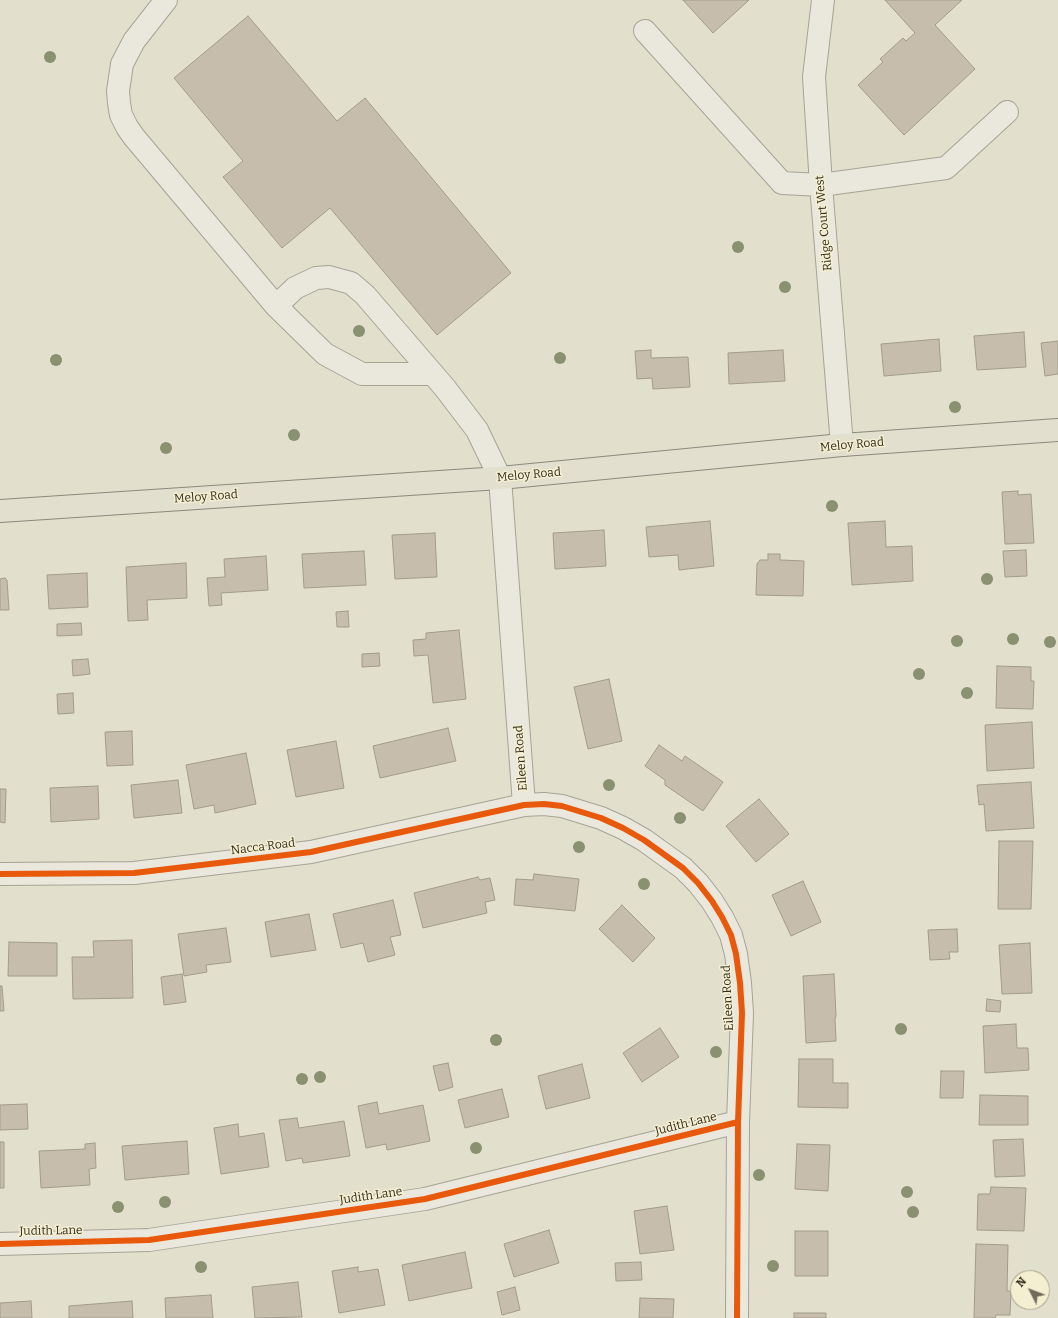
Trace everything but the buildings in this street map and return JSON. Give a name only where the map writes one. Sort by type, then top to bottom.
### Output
[{"type":"main road","name":"Meloy Road","points":[[0,511],[500,478],[842,445],[1058,430]]},
{"type":"street","points":[[166,0],[134,41],[122,64],[118,91],[121,115],[134,137],[276,306],[325,354],[362,374],[433,374]]},
{"type":"street","name":"Ridge Court West","points":[[823,0],[814,77],[821,185],[842,445]]},
{"type":"street","points":[[645,31],[782,183],[821,185],[946,168],[1007,112]]},
{"type":"street","points":[[276,306],[295,288],[316,278],[329,277],[351,283],[364,294],[433,374],[477,430],[500,478]]},
{"type":"street","name":"Eileen Road","points":[[500,478],[524,805],[544,804],[562,806],[594,816],[623,828],[649,843],[683,868],[712,901],[731,935],[736,954],[742,1014],[738,1122],[737,1318]]},
{"type":"street","name":"Nacca Road","points":[[0,874],[134,874],[311,852],[524,805]]},
{"type":"street","name":"Judith Lane","points":[[0,1244],[149,1240],[425,1199],[738,1122]]},
{"type":"cycle path","points":[[0,874],[134,873],[311,852],[524,805],[544,804],[562,806],[601,818],[644,840],[683,868],[698,883],[722,917],[731,935],[736,954],[742,1013],[738,1122],[737,1318]]},
{"type":"cycle path","points":[[0,1244],[149,1240],[425,1199],[738,1122]]}]
